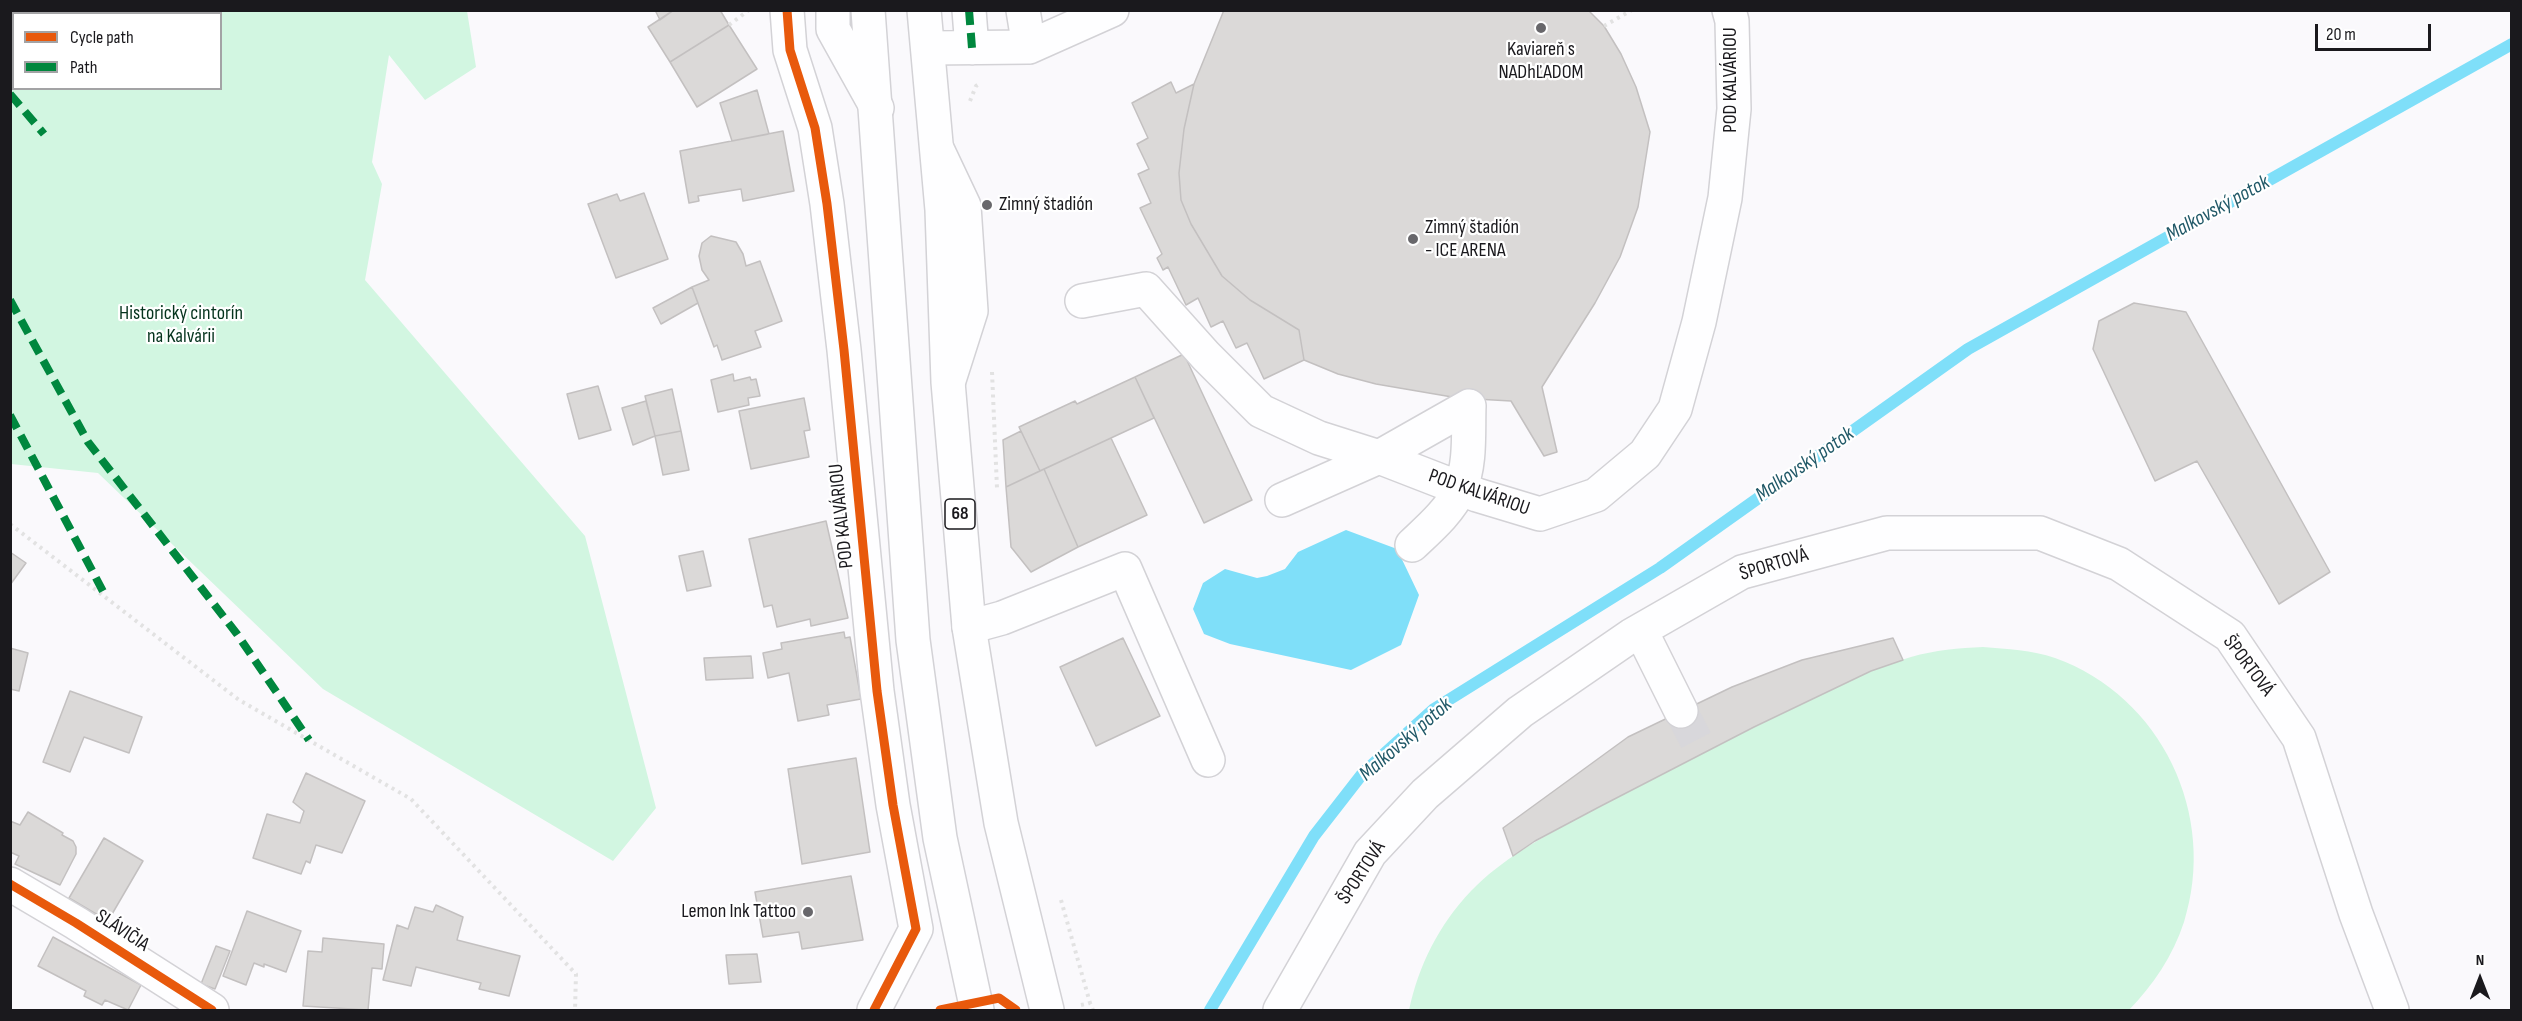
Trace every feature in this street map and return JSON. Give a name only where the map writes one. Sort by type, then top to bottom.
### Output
[{"type":"main road","name":"POD KALVÁRIOU","points":[[787,10],[790,50],[815,128],[828,204],[877,690],[893,805],[916,929],[874,1011]]},
{"type":"main road","points":[[833,10],[833,29],[877,108]]},
{"type":"main road","points":[[868,10],[877,108],[913,640],[940,838],[977,1011]]},
{"type":"main road","name":"68","points":[[924,10],[942,210],[948,382],[969,627],[1001,823],[1047,1011]]},
{"type":"main road","points":[[969,10],[983,48]]},
{"type":"main road","points":[[1023,10],[1029,47]]},
{"type":"main road","points":[[928,48],[1029,47],[1112,10]]},
{"type":"main road","name":"POD KALVÁRIOU","points":[[1082,302],[1146,289],[1206,356],[1262,411],[1319,438],[1380,457],[1460,489],[1540,514],[1596,495],[1645,454],[1675,409],[1699,322],[1725,198],[1734,109],[1732,21],[1729,10]]},
{"type":"main road","points":[[1282,500],[1380,457],[1470,406],[1466,464],[1460,489],[1439,520],[1412,545]]},
{"type":"main road","name":"ŠPORTOVÁ","points":[[1280,1011],[1370,853],[1425,794],[1520,712],[1641,630],[1742,572],[1887,533],[2040,533],[2119,564],[2230,636],[2299,738],[2356,914],[2392,1011]]},
{"type":"main road","points":[[969,627],[1002,618],[1125,569],[1208,760]]},
{"type":"main road","points":[[1641,630],[1681,711]]},
{"type":"main road","name":"SLÁVIČIA","points":[[10,884],[76,923],[212,1011]]},
{"type":"path","points":[[729,25],[749,10]]},
{"type":"path","points":[[1604,26],[1632,10]]},
{"type":"path","points":[[968,105],[976,86],[997,75],[983,48]]},
{"type":"path","points":[[992,368],[997,499]]},
{"type":"path","points":[[10,524],[239,700],[411,799],[576,974],[575,1011]]},
{"type":"path","points":[[1060,899],[1090,1003]]},
{"type":"green space","name":"Historický cintorín na Kalvárii","points":[[11,10],[467,11],[476,67],[425,100],[389,55],[372,162],[382,184],[365,280],[585,536],[656,808],[613,861],[323,689],[98,473],[11,464]]},
{"type":"green space","points":[[1983,647],[2046,655],[2093,676],[2125,700],[2152,730],[2172,764],[2186,802],[2193,841],[2193,882],[2184,922],[2174,947],[2154,980],[2129,1010],[1409,1010],[1424,962],[1449,918],[1483,879],[1522,850],[1594,810],[1828,689],[1884,666],[1920,655]]},
{"type":"water","points":[[1346,530],[1397,549],[1419,595],[1401,645],[1351,670],[1230,644],[1204,634],[1193,609],[1203,583],[1225,569],[1257,578],[1267,576],[1285,569],[1298,552]]},
{"type":"building","points":[[655,10],[674,10],[660,20]]},
{"type":"building","points":[[674,10],[720,10],[729,25],[670,62],[648,27]]},
{"type":"building","name":"Zimný štadión - ICE ARENA","points":[[1224,10],[1588,10],[1604,26],[1621,54],[1636,87],[1650,132],[1638,207],[1620,257],[1595,303],[1542,387],[1557,452],[1544,456],[1511,401],[1458,398],[1376,384],[1338,374],[1304,360],[1299,330],[1250,300],[1222,276],[1191,224],[1181,200],[1179,173],[1184,129],[1194,84]]},
{"type":"building","points":[[729,25],[757,69],[697,107],[670,62]]},
{"type":"building","points":[[1171,82],[1176,93],[1194,84],[1184,129],[1179,173],[1181,200],[1191,224],[1222,276],[1250,300],[1299,330],[1304,360],[1264,379],[1247,343],[1236,348],[1223,321],[1211,327],[1198,298],[1186,305],[1168,267],[1163,270],[1157,258],[1162,254],[1140,208],[1151,203],[1138,174],[1149,169],[1137,144],[1148,138],[1132,103]]},
{"type":"building","points":[[757,90],[769,134],[732,141],[720,103]]},
{"type":"building","points":[[783,131],[794,191],[743,201],[741,189],[698,196],[699,201],[689,203],[680,151]]},
{"type":"building","points":[[644,193],[668,259],[616,278],[588,204],[617,194],[620,201]]},
{"type":"building","points":[[711,236],[736,242],[743,254],[746,266],[760,261],[782,321],[755,331],[761,347],[722,360],[717,345],[714,347],[692,287],[709,280],[702,270],[699,256],[702,243]]},
{"type":"building","points":[[692,287],[698,303],[661,324],[653,308]]},
{"type":"building","points":[[2134,303],[2186,312],[2330,572],[2279,604],[2197,461],[2155,481],[2093,349],[2099,321]]},
{"type":"building","points":[[1184,354],[1252,500],[1204,523],[1135,377]]},
{"type":"building","points":[[733,374],[734,381],[750,377],[751,380],[756,379],[760,396],[748,398],[749,405],[718,412],[711,380]]},
{"type":"building","points":[[1135,377],[1154,418],[1040,471],[1019,427],[1075,401],[1077,404]]},
{"type":"building","points":[[598,386],[611,430],[579,439],[567,394]]},
{"type":"building","points":[[672,389],[681,431],[655,436],[645,396]]},
{"type":"building","points":[[804,398],[810,430],[804,431],[809,457],[751,469],[739,411]]},
{"type":"building","points":[[646,401],[655,436],[633,445],[622,408]]},
{"type":"building","points":[[681,431],[689,470],[663,475],[655,436]]},
{"type":"building","points":[[1021,431],[1040,471],[1006,487],[1003,440]]},
{"type":"building","points":[[1111,438],[1147,515],[1078,547],[1044,469]]},
{"type":"building","points":[[1044,469],[1078,547],[1031,572],[1011,547],[1006,487]]},
{"type":"building","points":[[826,521],[848,618],[811,626],[810,619],[777,627],[772,605],[764,607],[749,539]]},
{"type":"building","points":[[703,551],[711,586],[687,591],[679,556]]},
{"type":"building","points":[[10,552],[26,563],[10,585]]},
{"type":"building","points":[[844,632],[845,638],[850,637],[861,699],[827,705],[829,715],[798,721],[789,673],[768,678],[763,653],[782,649],[781,643]]},
{"type":"building","points":[[1123,638],[1160,716],[1096,746],[1060,667]]},
{"type":"building","points":[[1893,638],[1903,660],[1871,671],[1754,727],[1535,841],[1513,856],[1503,828],[1628,737],[1732,687],[1802,660]]},
{"type":"building","points":[[10,648],[28,653],[19,691],[10,689]]},
{"type":"building","points":[[751,656],[753,678],[706,680],[704,658]]},
{"type":"building","points":[[70,691],[142,717],[129,753],[84,737],[70,772],[43,762]]},
{"type":"building","points":[[856,758],[870,852],[802,864],[788,769]]},
{"type":"building","points":[[306,773],[365,801],[342,853],[316,845],[310,863],[306,861],[301,874],[253,858],[267,814],[300,823],[304,811],[293,802]]},
{"type":"building","points":[[28,812],[63,833],[62,835],[73,841],[76,847],[76,854],[60,885],[15,864],[19,856],[10,852],[10,821],[20,825]]},
{"type":"building","points":[[104,838],[143,861],[108,921],[69,898]]},
{"type":"building","name":"Lemon Ink Tattoo","points":[[851,876],[863,940],[802,949],[799,932],[763,937],[755,892]]},
{"type":"building","points":[[436,905],[463,917],[457,940],[520,956],[509,996],[479,989],[481,983],[416,967],[411,986],[383,980],[397,925],[408,929],[415,907],[433,912]]},
{"type":"building","points":[[247,911],[301,931],[286,972],[254,963],[246,985],[223,976]]},
{"type":"building","points":[[53,937],[141,985],[128,1010],[105,1000],[102,1005],[84,996],[86,991],[38,966]]},
{"type":"building","points":[[323,938],[384,944],[382,969],[372,968],[368,1010],[303,1006],[308,951],[322,952]]},
{"type":"building","points":[[216,946],[230,951],[215,989],[201,984]]},
{"type":"building","points":[[757,954],[761,982],[729,984],[726,955]]},
{"type":"waterway","name":"Malkovský potok","points":[[1210,1010],[1314,836],[1363,773],[1434,709],[1660,568],[1968,349],[2512,44]]},
{"type":"tunnel","points":[[1681,711],[1703,754]]},
{"type":"marked path","points":[[969,10],[972,48]]},
{"type":"marked path","points":[[10,94],[44,134]]},
{"type":"marked path","points":[[10,300],[88,442],[237,634],[309,740]]},
{"type":"marked path","points":[[10,415],[106,597]]},
{"type":"cycle path","points":[[787,10],[790,50],[815,128],[827,204],[844,350],[877,691],[893,805],[916,929],[874,1010]]},
{"type":"cycle path","points":[[10,884],[76,923],[212,1010]]},
{"type":"cycle path","points":[[940,1010],[999,998],[1016,1010]]},
{"type":"place","name":"Kaviareň s NADhĽADOM","points":[[1541,28]]},
{"type":"place","name":"Zimný štadión","points":[[987,205]]},
{"type":"place","name":"Zimný štadión - ICE ARENA","points":[[1413,239]]},
{"type":"place","name":"Lemon Ink Tattoo","points":[[808,912]]}]
